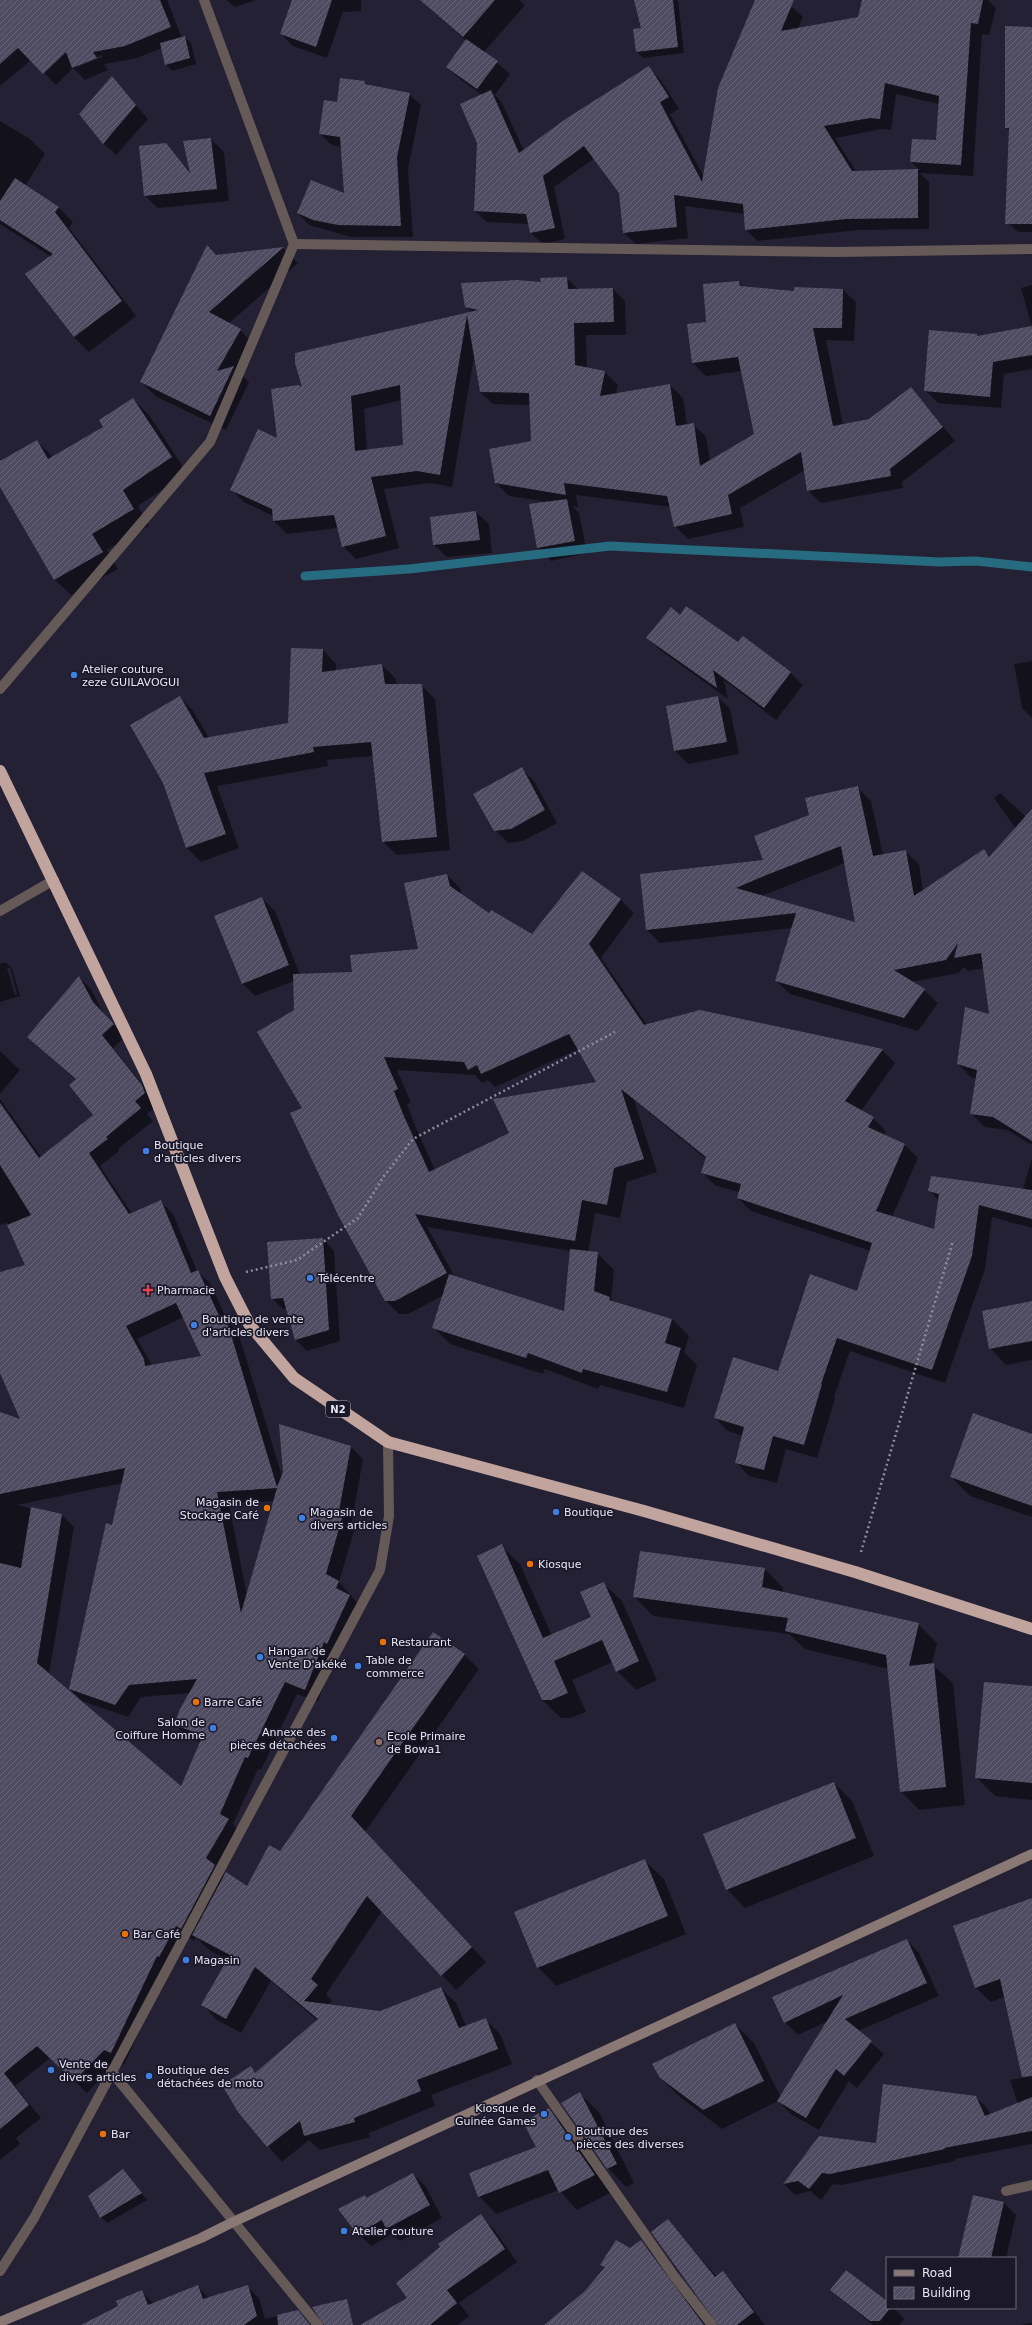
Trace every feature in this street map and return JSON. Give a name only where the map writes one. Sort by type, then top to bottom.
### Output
[{"type":"highway","name":"N2","points":[[0,771],[54,880],[146,1074],[225,1277],[249,1324],[294,1378],[388,1442],[644,1511],[855,1572],[1032,1629]]},
{"type":"main road","points":[[0,2322],[202,2238],[233,2222],[537,2080],[1032,1854]]},
{"type":"street","points":[[0,690],[210,442],[294,244],[204,0]]},
{"type":"street","points":[[294,244],[836,252],[1032,249]]},
{"type":"street","points":[[0,911],[54,880]]},
{"type":"street","points":[[0,2271],[34,2218],[111,2071],[380,1570],[389,1516],[388,1442]]},
{"type":"street","points":[[111,2071],[318,2325]]},
{"type":"street","points":[[537,2080],[674,2276],[712,2325]]},
{"type":"street","points":[[1006,2191],[1032,2185]]},
{"type":"path","points":[[225,1277],[297,1260],[358,1218],[384,1176],[413,1139],[615,1032]]},
{"type":"path","points":[[855,1572],[953,1241]]},
{"type":"building","points":[[0,0],[160,0],[171,27],[125,46],[93,52],[97,58],[72,68],[66,52],[43,74],[18,48],[0,64]]},
{"type":"building","points":[[292,0],[332,0],[316,47],[280,34]]},
{"type":"building","points":[[420,0],[495,0],[463,37]]},
{"type":"building","points":[[634,0],[673,0],[678,47],[636,52],[633,29],[641,28]]},
{"type":"building","points":[[755,0],[794,0],[781,31],[858,17],[862,0],[983,0],[978,24],[971,23],[961,165],[910,162],[912,139],[936,140],[939,96],[885,83],[880,119],[870,118],[824,126],[852,171],[918,169],[918,218],[846,219],[745,230],[743,204],[674,195],[677,227],[623,233],[619,193],[584,146],[543,176],[555,228],[530,233],[526,214],[474,211],[477,143],[460,104],[491,90],[519,153],[567,118],[649,66],[669,97],[660,102],[702,182],[718,88]]},
{"type":"building","points":[[1005,26],[1032,27],[1032,224],[1005,224],[1009,128],[1005,128]]},
{"type":"building","points":[[185,36],[190,58],[165,65],[160,43]]},
{"type":"building","points":[[466,39],[498,61],[477,89],[446,67]]},
{"type":"building","points":[[112,76],[136,105],[103,144],[79,114]]},
{"type":"building","points":[[340,78],[365,81],[365,84],[410,93],[397,157],[401,226],[338,225],[313,220],[297,213],[311,180],[344,193],[340,137],[319,134],[324,100],[337,102]]},
{"type":"building","points":[[211,138],[217,189],[144,196],[139,146],[166,143],[190,173],[183,141]]},
{"type":"building","points":[[15,178],[59,207],[55,212],[122,301],[74,337],[25,274],[53,254],[0,220],[0,201]]},
{"type":"building","points":[[207,245],[216,255],[284,247],[209,312],[241,329],[217,371],[234,366],[210,416],[140,382]]},
{"type":"building","points":[[567,277],[568,289],[613,288],[614,322],[574,323],[575,365],[605,371],[600,396],[670,384],[676,426],[694,423],[700,466],[754,434],[738,357],[692,363],[687,324],[706,322],[703,284],[739,281],[740,286],[794,291],[794,287],[843,289],[842,328],[813,328],[833,426],[869,419],[911,387],[943,427],[890,469],[891,476],[807,491],[801,452],[728,495],[732,514],[674,527],[667,496],[564,483],[566,495],[495,483],[489,449],[531,441],[529,393],[480,392],[467,315],[440,475],[417,471],[371,477],[386,536],[342,547],[334,515],[273,521],[272,509],[230,490],[258,429],[277,438],[271,389],[298,385],[302,387],[295,363],[295,353],[478,310],[465,307],[461,283],[517,280],[541,282],[540,278]],"holes":[[[400,385],[403,445],[355,451],[351,396]]]},
{"type":"building","points":[[1032,326],[1032,355],[993,362],[990,397],[924,391],[929,330],[977,334],[977,336]]},
{"type":"building","points":[[133,398],[172,457],[123,490],[134,509],[92,534],[103,552],[54,580],[0,487],[0,461],[37,440],[48,459],[103,427],[99,420]]},
{"type":"building","points":[[567,499],[575,541],[537,548],[529,504]]},
{"type":"building","points":[[476,511],[480,540],[433,545],[430,517]]},
{"type":"building","points":[[686,606],[738,642],[743,636],[791,672],[764,708],[713,670],[717,688],[646,638],[671,607],[680,615]]},
{"type":"building","points":[[291,648],[323,649],[322,672],[382,664],[385,684],[422,684],[437,837],[382,842],[371,742],[313,747],[314,752],[204,773],[226,834],[186,848],[163,783],[130,725],[180,696],[204,738],[288,723]]},
{"type":"building","points":[[718,696],[727,742],[674,751],[666,706]]},
{"type":"building","points":[[522,767],[545,810],[511,829],[494,831],[473,794]]},
{"type":"building","points":[[858,786],[873,856],[906,850],[914,896],[984,849],[989,857],[1032,809],[1032,1141],[993,1117],[970,1114],[977,1070],[957,1064],[965,1007],[989,1014],[981,953],[954,958],[958,943],[946,960],[894,970],[925,989],[904,1018],[775,981],[796,913],[646,930],[640,874],[763,860],[754,836],[809,815],[805,798]],"holes":[[[841,846],[855,922],[736,888]]]},
{"type":"building","points":[[582,871],[621,899],[589,944],[644,1025],[700,1010],[883,1049],[845,1101],[874,1117],[868,1127],[905,1144],[876,1211],[934,1229],[939,1194],[928,1191],[931,1176],[1032,1190],[1032,1219],[979,1205],[972,1256],[932,1370],[837,1338],[821,1384],[804,1445],[773,1436],[764,1470],[735,1463],[744,1427],[714,1418],[733,1357],[778,1371],[810,1274],[857,1291],[872,1243],[737,1198],[741,1184],[701,1173],[706,1157],[621,1089],[644,1159],[614,1168],[607,1205],[582,1200],[575,1241],[415,1214],[447,1273],[395,1301],[385,1301],[338,1215],[290,1113],[302,1108],[257,1032],[294,1010],[293,974],[352,972],[350,955],[418,949],[404,883],[447,874],[450,886],[489,913],[491,910],[532,934]],"holes":[[[569,1034],[596,1082],[493,1099],[509,1133],[429,1172],[403,1114],[394,1091],[398,1089],[384,1057],[464,1062],[468,1070],[477,1065],[481,1074]]]},
{"type":"building","points":[[262,897],[289,965],[242,984],[214,916]]},
{"type":"building","points":[[79,976],[93,1002],[114,1024],[102,1035],[142,1085],[145,1093],[135,1101],[141,1108],[106,1137],[108,1139],[89,1153],[129,1214],[161,1200],[191,1273],[198,1270],[221,1320],[226,1318],[277,1487],[283,1472],[279,1424],[351,1446],[338,1516],[342,1518],[326,1574],[339,1581],[336,1588],[350,1595],[327,1644],[324,1642],[305,1690],[285,1682],[248,1758],[245,1757],[220,1814],[229,1819],[206,1858],[215,1865],[181,1929],[176,1926],[159,1957],[157,1956],[111,2053],[104,2050],[74,2081],[37,2046],[4,2073],[29,2105],[0,2129],[0,1563],[21,1568],[31,1507],[62,1514],[37,1663],[181,1786],[203,1735],[174,1725],[180,1709],[197,1679],[129,1685],[115,1705],[69,1689],[106,1523],[112,1525],[125,1468],[0,1494],[0,1412],[20,1419],[0,1373],[0,1272],[25,1265],[7,1225],[31,1215],[0,1165],[0,1103],[39,1158],[93,1115],[69,1085],[76,1079],[27,1037]],"holes":[[[176,1303],[201,1356],[145,1366],[144,1359],[126,1326]],[[277,1488],[241,1613],[217,1492]]]},
{"type":"building","points":[[323,1238],[329,1330],[295,1340],[283,1298],[271,1299],[267,1242]]},
{"type":"building","points":[[570,1249],[598,1252],[594,1291],[610,1297],[609,1300],[672,1319],[665,1343],[681,1348],[667,1392],[583,1369],[582,1373],[528,1353],[526,1358],[432,1328],[449,1274],[564,1311]]},
{"type":"building","points":[[1032,1301],[1032,1341],[989,1349],[982,1311]]},
{"type":"building","points":[[973,1413],[1032,1434],[1032,1506],[950,1477]]},
{"type":"building","points":[[502,1544],[543,1638],[591,1617],[580,1592],[604,1582],[639,1661],[616,1672],[602,1640],[554,1661],[568,1693],[551,1700],[542,1700],[477,1556]]},
{"type":"building","points":[[640,1551],[765,1568],[762,1587],[919,1623],[909,1666],[934,1663],[946,1787],[900,1792],[886,1655],[785,1631],[788,1618],[633,1597]]},
{"type":"building","points":[[433,1632],[465,1654],[351,1816],[472,1947],[441,1976],[367,1896],[311,1979],[318,1985],[304,2001],[380,2011],[441,1987],[459,2028],[486,2018],[498,2049],[417,2080],[421,2091],[354,2118],[355,2122],[304,2136],[300,2121],[267,2147],[238,2112],[222,2085],[251,2066],[255,2073],[318,2019],[255,1967],[226,2019],[201,2005],[230,1955],[192,1935],[226,1872],[247,1886],[269,1845],[280,1851]]},
{"type":"building","points":[[984,1682],[1032,1686],[1032,1783],[975,1778]]},
{"type":"building","points":[[834,1782],[856,1838],[726,1890],[703,1834]]},
{"type":"building","points":[[645,1859],[668,1916],[537,1968],[514,1912]]},
{"type":"building","points":[[1032,1898],[1032,2076],[1022,2077],[1000,1979],[975,1988],[953,1926]]},
{"type":"building","points":[[907,1939],[927,1983],[845,2019],[872,2041],[844,2076],[836,2069],[806,2118],[777,2101],[843,1995],[784,2023],[772,1997]]},
{"type":"building","points":[[735,2023],[764,2081],[703,2110],[660,2078],[652,2064]]},
{"type":"building","points":[[883,2084],[976,2096],[985,2116],[1032,2097],[1032,2131],[944,2148],[945,2149],[830,2174],[822,2173],[809,2189],[798,2181],[783,2184],[819,2136],[876,2143]]},
{"type":"building","points":[[580,2092],[617,2164],[607,2169],[561,2103]]},
{"type":"building","points":[[549,2108],[595,2175],[559,2193],[548,2170],[478,2197],[469,2173],[536,2147],[523,2122]]},
{"type":"building","points":[[123,2169],[142,2193],[100,2218],[88,2196]]},
{"type":"building","points":[[413,2173],[430,2205],[386,2229],[382,2220],[357,2234],[338,2209],[365,2195],[366,2198]]},
{"type":"building","points":[[973,2195],[1004,2202],[991,2257],[958,2257]]},
{"type":"building","points":[[481,2214],[505,2249],[447,2290],[457,2303],[430,2325],[360,2325],[407,2298],[396,2283],[440,2247],[438,2244]]},
{"type":"building","points":[[668,2219],[715,2277],[723,2271],[754,2312],[737,2325],[718,2325],[651,2232]]},
{"type":"building","points":[[616,2240],[630,2248],[641,2240],[704,2325],[544,2325],[585,2291],[605,2267],[600,2265]]},
{"type":"building","points":[[846,2270],[886,2300],[886,2309],[889,2309],[880,2321],[870,2321],[830,2290]]},
{"type":"building","points":[[198,2285],[203,2299],[248,2285],[257,2316],[244,2325],[81,2325],[118,2306],[116,2301],[142,2290],[148,2305]]},
{"type":"building","points":[[347,2299],[353,2325],[324,2325],[312,2307]]},
{"type":"building","points":[[298,2310],[310,2325],[278,2325],[277,2315]]},
{"type":"waterway","points":[[305,576],[409,569],[610,546],[940,562],[976,561],[1032,567]]},
{"type":"place","name":"Atelier couture zeze GUILAVOGUI","points":[[74,675]]},
{"type":"place","name":"Boutique d'articles divers","points":[[146,1151]]},
{"type":"place","name":"Télécentre","points":[[310,1278]]},
{"type":"place","name":"Pharmacie","points":[[148,1290]]},
{"type":"place","name":"Boutique de vente d'articles divers","points":[[194,1325]]},
{"type":"place","name":"Magasin de Stockage Café","points":[[267,1508]]},
{"type":"place","name":"Boutique","points":[[556,1512]]},
{"type":"place","name":"Magasin de divers articles","points":[[302,1518]]},
{"type":"place","name":"Kiosque","points":[[530,1564]]},
{"type":"place","name":"Restaurant","points":[[383,1642]]},
{"type":"place","name":"Hangar de Vente D'akéké","points":[[260,1657]]},
{"type":"place","name":"Table de commerce","points":[[358,1666]]},
{"type":"place","name":"Barre Café","points":[[196,1702]]},
{"type":"place","name":"Salon de Coiffure Homme","points":[[213,1728]]},
{"type":"place","name":"Annexe des pièces détachées","points":[[334,1738]]},
{"type":"place","name":"Ecole Primaire de Bowa1","points":[[379,1742]]},
{"type":"place","name":"Bar Café","points":[[125,1934]]},
{"type":"place","name":"Magasin","points":[[186,1960]]},
{"type":"place","name":"Vente de divers articles","points":[[51,2070]]},
{"type":"place","name":"Boutique des détachées de moto","points":[[149,2076]]},
{"type":"place","name":"Kiosque de Guinée Games","points":[[544,2114]]},
{"type":"place","name":"Bar","points":[[103,2134]]},
{"type":"place","name":"Boutique des pièces des diverses","points":[[568,2137]]},
{"type":"place","name":"Atelier couture","points":[[344,2231]]}]
